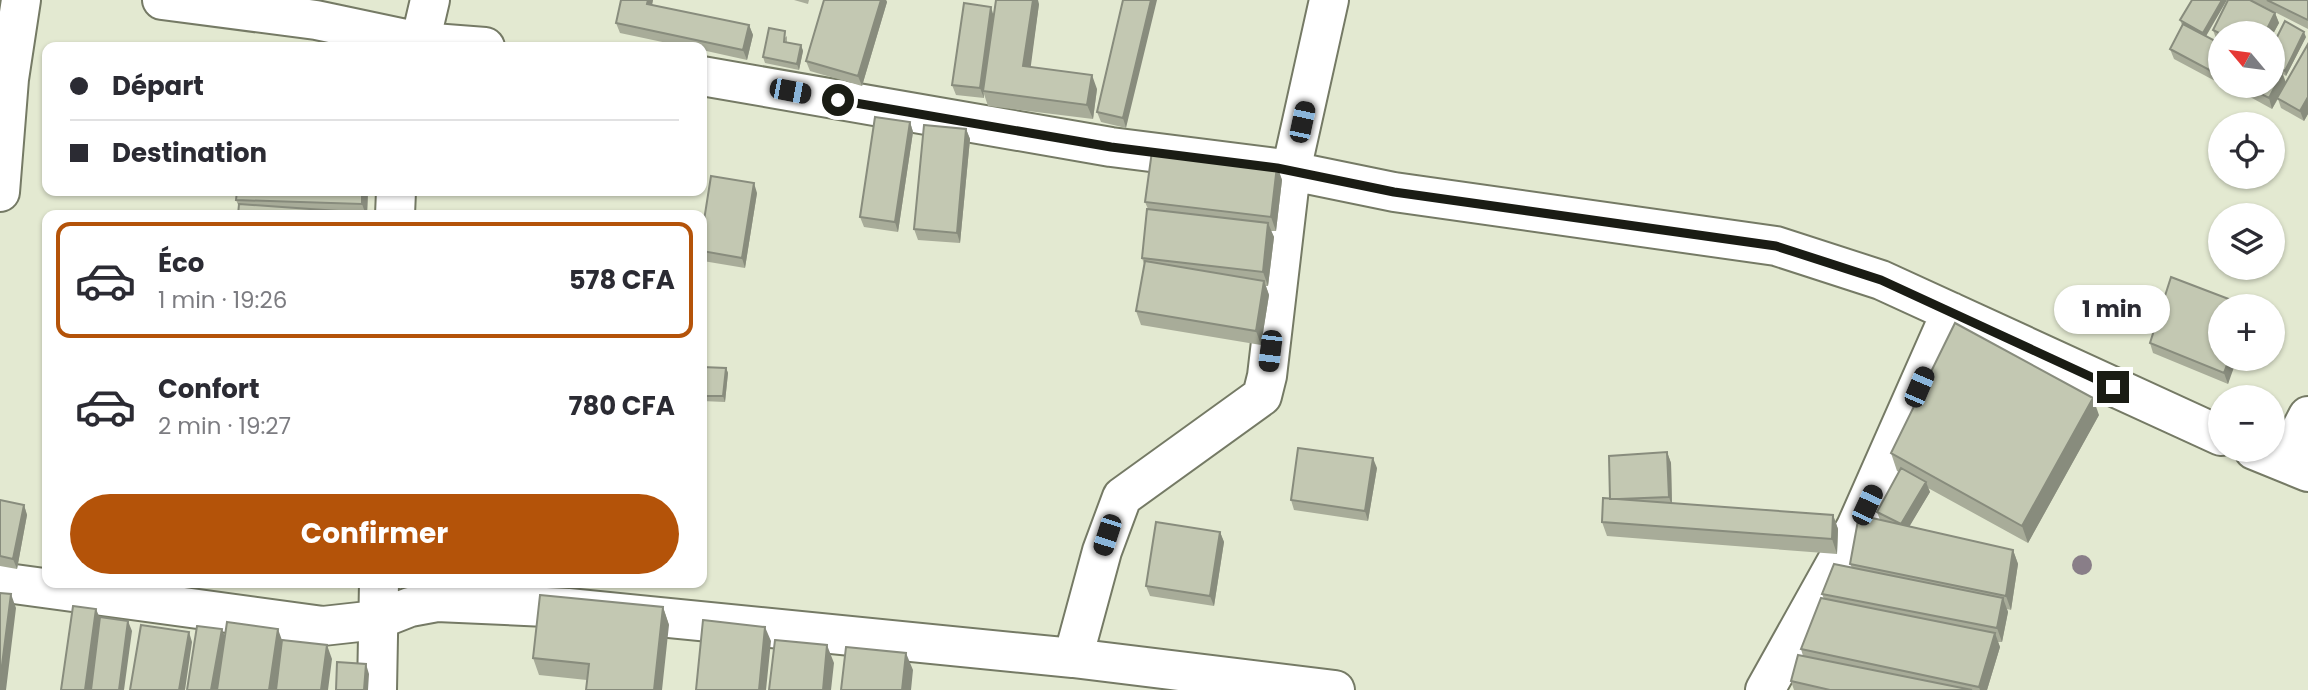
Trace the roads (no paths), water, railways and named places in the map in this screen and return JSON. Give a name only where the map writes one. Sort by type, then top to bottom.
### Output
[{"type":"street","points":[[0,192],[9,79],[21,0]]},
{"type":"street","points":[[162,0],[316,20],[407,42]]},
{"type":"street","points":[[420,42],[430,0]]},
{"type":"street","points":[[1073,658],[1102,551],[1122,498],[1262,396],[1267,376],[1291,171],[1329,0]]},
{"type":"street","points":[[707,77],[1098,145],[1291,171],[1394,192],[1776,246],[1881,280],[2208,430]]},
{"type":"street","points":[[1765,690],[1856,527],[1951,312]]},
{"type":"street","points":[[2285,456],[2308,416]]},
{"type":"street","points":[[0,582],[42,588]]},
{"type":"street","points":[[44,588],[323,626],[378,601],[410,607],[437,602],[568,608],[1073,658],[1335,690]]},
{"type":"street","points":[[377,690],[378,601]]}]
